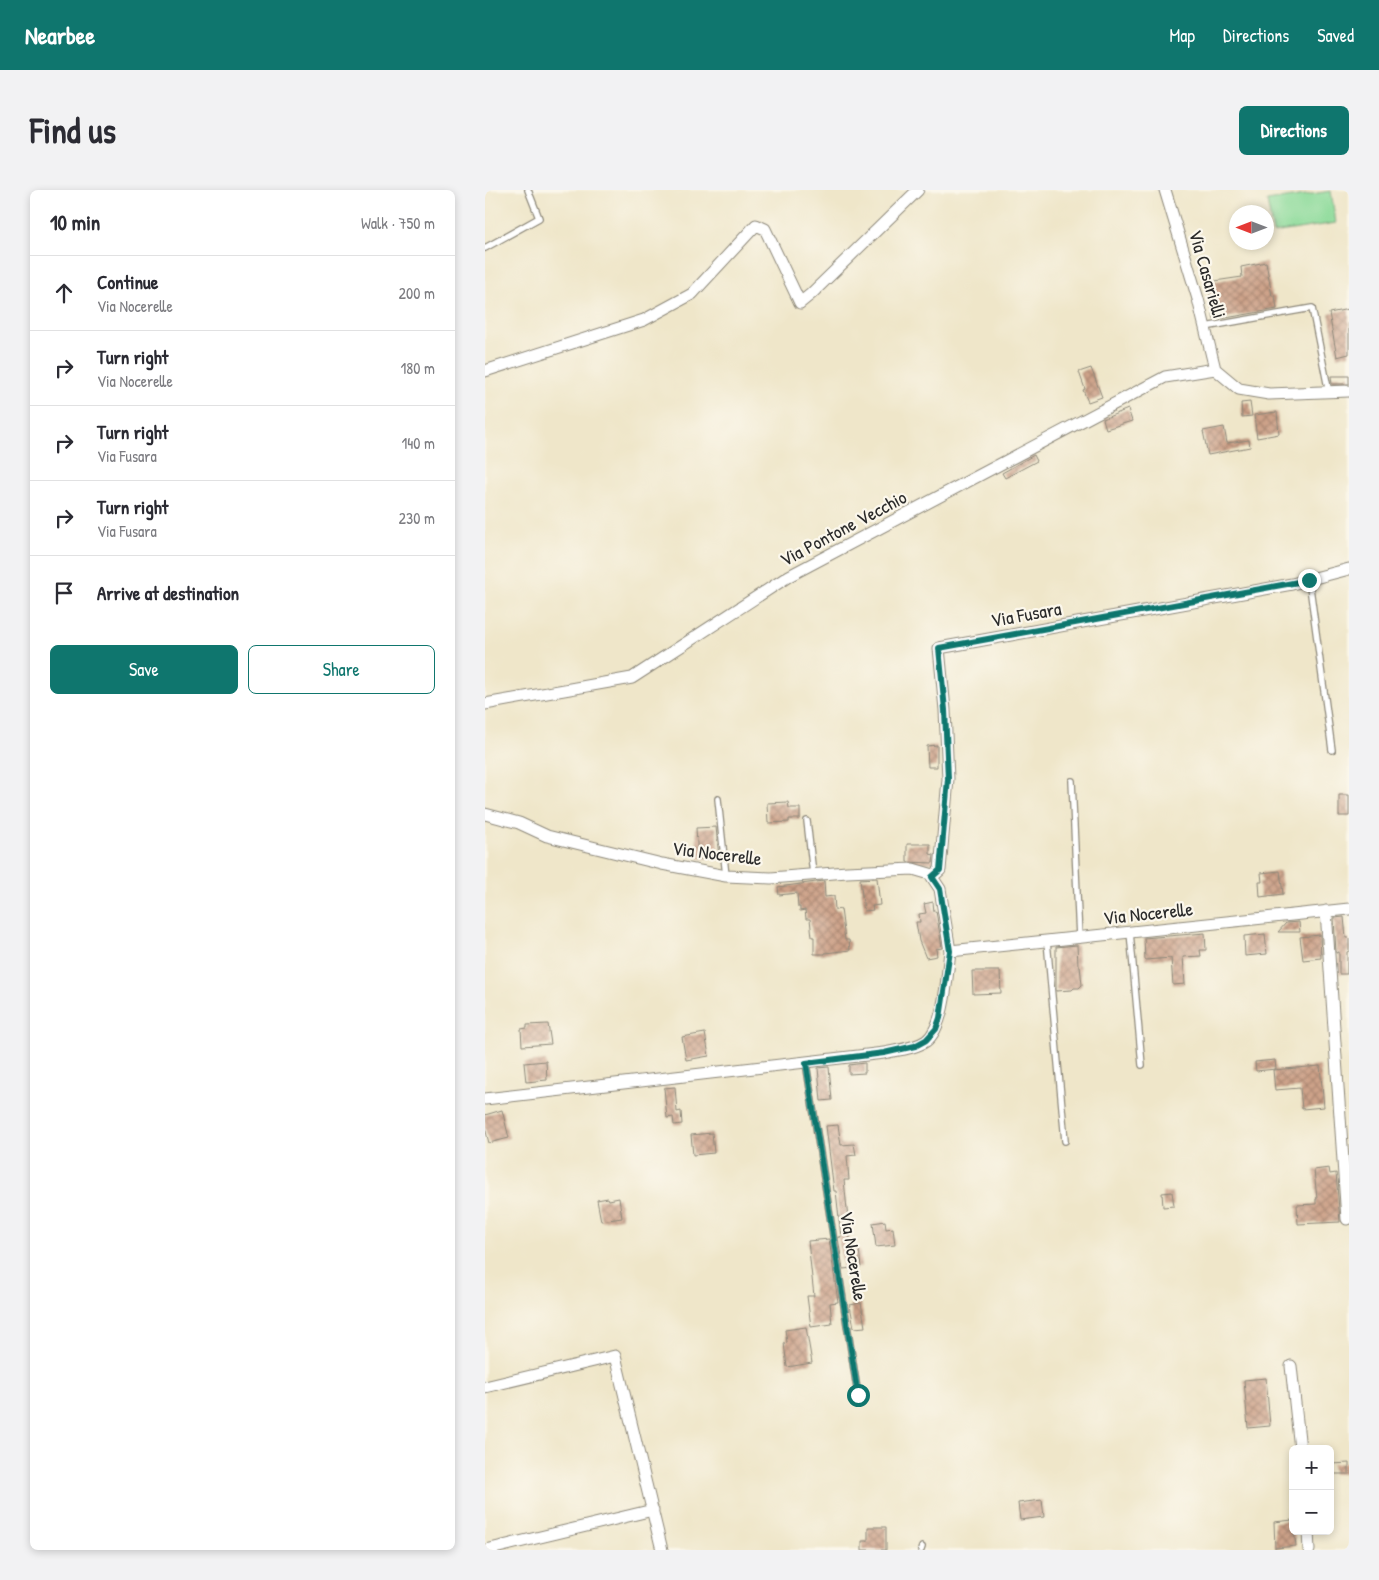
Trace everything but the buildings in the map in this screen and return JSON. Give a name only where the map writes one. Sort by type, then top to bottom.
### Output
[{"type":"street","points":[[485,371],[644,320],[691,294],[756,225],[765,229],[800,303],[918,190]]},
{"type":"street","name":"Via Casarielli","points":[[1165,190],[1205,327],[1215,369]]},
{"type":"street","points":[[1215,369],[1239,389],[1269,394],[1349,392]]},
{"type":"street","name":"Via Pontone Vecchio","points":[[485,704],[632,678],[789,576],[1165,376],[1215,369]]},
{"type":"street","name":"Via Fusara","points":[[932,877],[940,870],[948,779],[945,710],[939,648],[1282,586],[1349,569]]},
{"type":"street","name":"Via Nocerelle","points":[[485,814],[519,823],[547,836],[662,864],[726,876],[771,878],[913,869],[930,874],[932,877]]},
{"type":"street","points":[[485,1099],[806,1063],[884,1053],[915,1046],[926,1040],[936,1029],[940,1018],[950,951],[940,889],[932,877]]},
{"type":"street","name":"Via Nocerelle","points":[[950,951],[1349,909]]},
{"type":"street","points":[[1326,911],[1347,1218]]},
{"type":"street","points":[[485,1387],[615,1356],[662,1550]]},
{"type":"street","points":[[1291,1366],[1300,1445]]},
{"type":"street","points":[[486,1550],[653,1510]]},
{"type":"street","points":[[1307,1535],[1309,1550]]},
{"type":"lane","points":[[485,248],[539,218],[528,190]]},
{"type":"lane","points":[[1205,327],[1312,308],[1329,392]]},
{"type":"lane","points":[[1309,580],[1332,750]]},
{"type":"lane","points":[[1072,781],[1079,938]]},
{"type":"lane","points":[[718,798],[726,876]]},
{"type":"lane","points":[[807,821],[813,874]]},
{"type":"lane","points":[[1131,932],[1142,1065]]},
{"type":"lane","points":[[1047,941],[1065,1141]]},
{"type":"lane","name":"Via Nocerelle","points":[[806,1063],[858,1395]]},
{"type":"green space","points":[[1331,191],[1336,223],[1274,233],[1274,205],[1268,205],[1267,201]]},
{"type":"route","points":[[858,1395],[806,1063],[884,1053],[915,1046],[926,1040],[936,1029],[940,1018],[950,951],[940,889],[932,877],[940,870],[948,779],[945,710],[939,648],[1309,580]]}]
